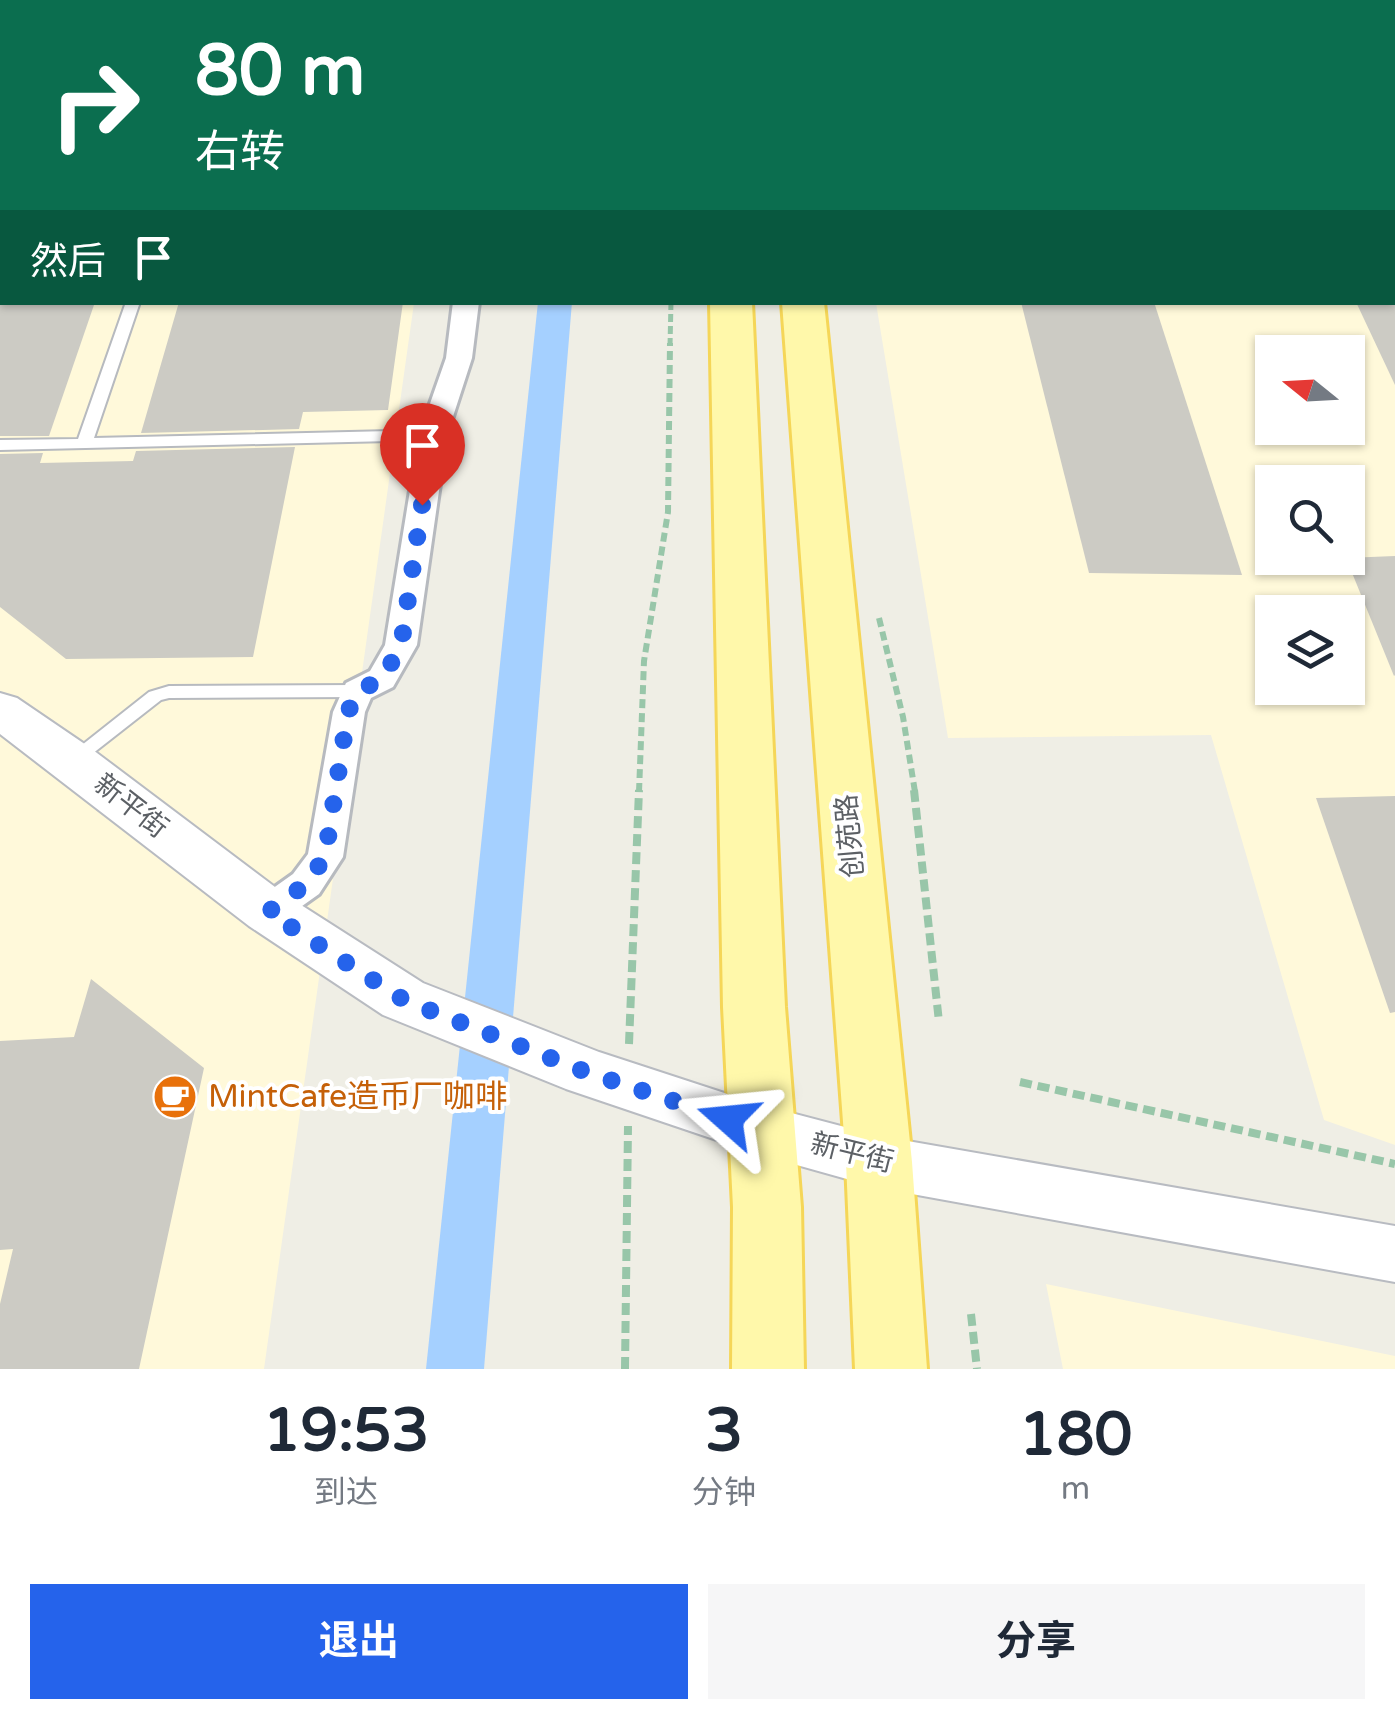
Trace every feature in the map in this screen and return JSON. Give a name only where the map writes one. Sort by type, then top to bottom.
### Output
[{"type":"main road","points":[[730,305],[761,1130],[768,1207],[768,1369]]},
{"type":"main road","name":"创苑路","points":[[804,305],[879,1162],[891,1369]]},
{"type":"main road","name":"新平街","points":[[0,710],[72,760],[268,912],[404,1000],[606,1079],[761,1130],[879,1162],[1395,1254]]},
{"type":"street","points":[[268,912],[306,884],[325,857],[348,712],[358,691],[382,679],[401,646],[433,435],[459,358],[466,305]]},
{"type":"lane","points":[[85,441],[132,305]]},
{"type":"lane","points":[[0,445],[433,435]]},
{"type":"lane","points":[[72,760],[155,696],[169,692],[358,691]]},
{"type":"path","points":[[625,1369],[606,1079],[644,661],[668,512],[671,305]]},
{"type":"path","points":[[878,615],[899,685],[920,832],[940,1022]]},
{"type":"path","points":[[1020,1082],[1395,1164]]},
{"type":"path","points":[[971,1314],[976,1369]]},
{"type":"shaded area","points":[[0,305],[414,305],[264,1369],[0,1369]]},
{"type":"shaded area","points":[[876,305],[1395,305],[1395,1145],[1324,1120],[1211,735],[948,738]]},
{"type":"shaded area","points":[[1046,1284],[1395,1356],[1395,1369],[1063,1369]]},
{"type":"building","points":[[0,305],[94,305],[49,436],[0,436]]},
{"type":"building","points":[[178,305],[403,305],[388,410],[303,412],[299,429],[141,433]]},
{"type":"building","points":[[1022,305],[1155,305],[1242,575],[1089,573]]},
{"type":"building","points":[[1357,305],[1395,305],[1395,385]]},
{"type":"building","points":[[295,447],[253,657],[66,659],[0,607],[0,454],[43,453],[40,463],[133,461],[136,451]]},
{"type":"building","points":[[1395,556],[1394,676],[1365,605],[1365,595],[1361,595],[1353,575],[1365,575],[1365,557]]},
{"type":"building","points":[[1395,796],[1395,1012],[1390,1013],[1316,798]]},
{"type":"building","points":[[91,979],[204,1068],[139,1369],[0,1369],[0,1304],[13,1249],[0,1250],[0,1041],[74,1037]]},
{"type":"waterway","points":[[455,1369],[555,305]]},
{"type":"place","name":"MintCafe造币厂咖啡","points":[[175,1097]]},
{"type":"route","points":[[422,505],[401,646],[382,679],[358,691],[348,712],[325,857],[306,884],[268,912],[404,1000],[586,1072],[728,1119]]}]
